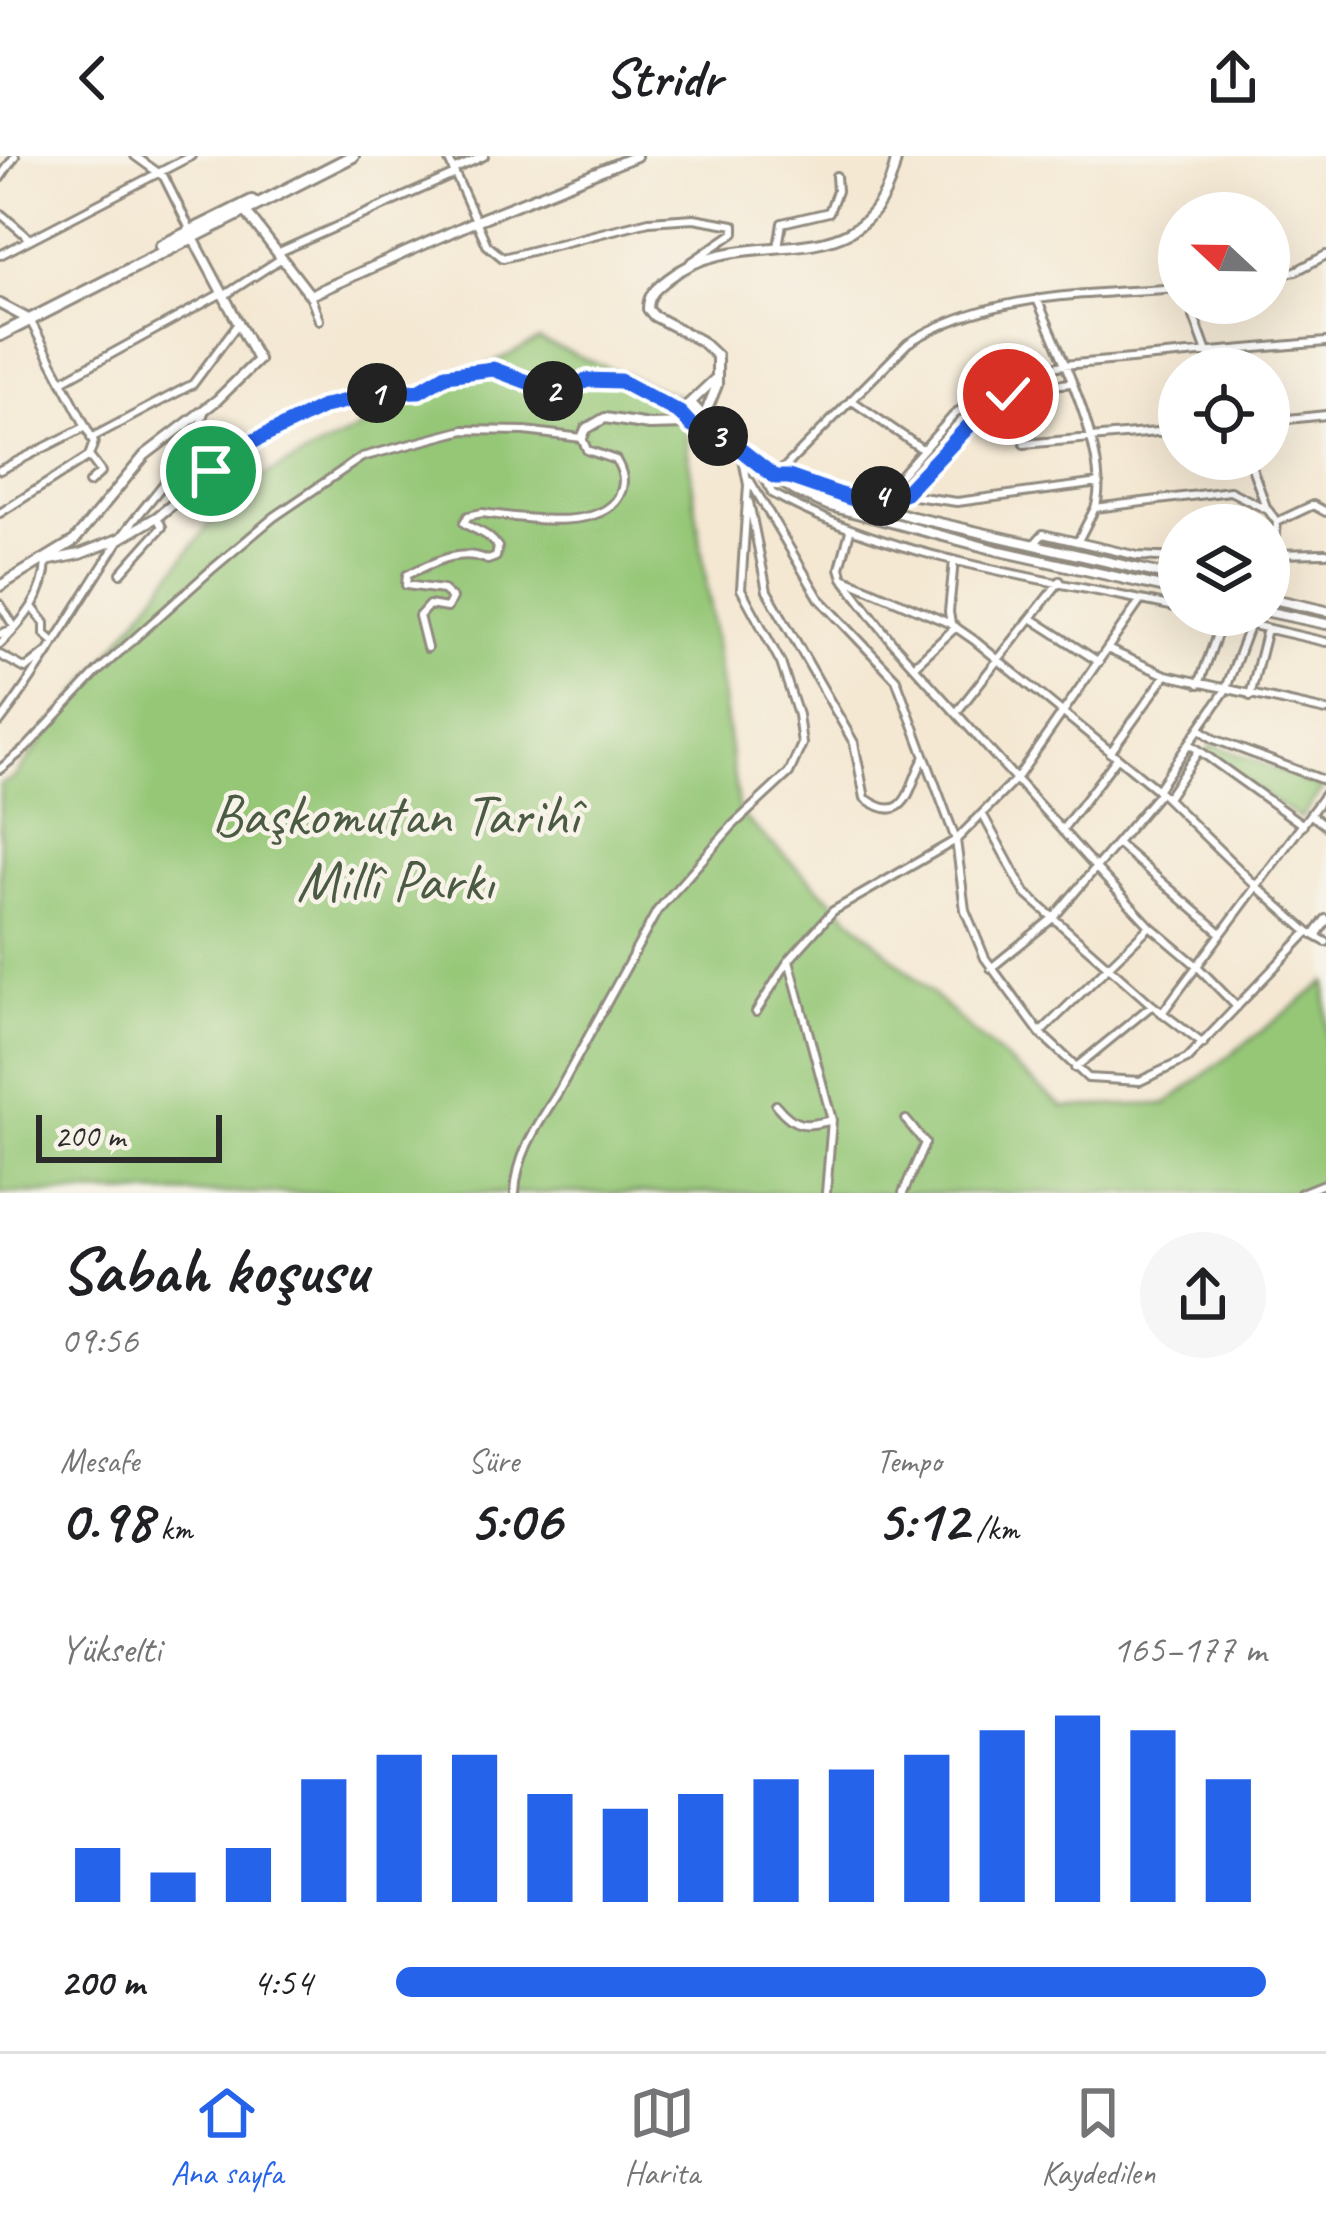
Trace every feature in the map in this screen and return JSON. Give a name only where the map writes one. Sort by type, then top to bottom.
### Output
[{"type":"main road","points":[[4,327],[341,156]]},
{"type":"main road","points":[[192,234],[246,212],[353,156]]},
{"type":"street","points":[[0,178],[15,156]]},
{"type":"street","points":[[0,586],[74,541],[145,455],[258,360],[160,174],[135,156]]},
{"type":"street","points":[[0,254],[189,156]]},
{"type":"street","points":[[447,156],[495,254],[511,258],[649,220],[694,218],[734,225],[734,233],[652,293],[648,309],[717,356],[718,374],[704,417],[692,426]]},
{"type":"street","points":[[62,381],[224,294],[280,255],[484,156]]},
{"type":"street","points":[[310,295],[636,156]]},
{"type":"street","points":[[677,272],[713,256],[835,238],[870,219],[885,198],[897,156]]},
{"type":"street","points":[[778,248],[782,223],[829,212],[837,191],[836,176]]},
{"type":"street","points":[[246,212],[310,295],[320,320]]},
{"type":"street","points":[[0,213],[29,238]]},
{"type":"street","points":[[1290,272],[1326,255]]},
{"type":"street","points":[[775,477],[908,343],[929,329],[985,309],[1037,298],[1158,289]]},
{"type":"street","points":[[1037,298],[1093,439],[1100,483],[1095,508],[1078,541]]},
{"type":"street","points":[[0,304],[27,318],[91,438],[89,456],[100,472],[89,483]]},
{"type":"street","points":[[91,438],[194,384],[238,322]]},
{"type":"street","points":[[1266,348],[1326,343]]},
{"type":"street","points":[[873,506],[986,386],[1016,373],[1063,365],[1158,357]]},
{"type":"street","points":[[46,561],[121,538],[157,517],[240,448],[325,406],[383,392],[419,391],[446,375],[493,369],[560,394],[587,380],[620,381],[680,413],[692,426]]},
{"type":"street","points":[[663,425],[718,374]]},
{"type":"street","points":[[904,494],[1000,397],[1070,383]]},
{"type":"street","points":[[850,399],[922,449]]},
{"type":"street","points":[[691,403],[716,435]]},
{"type":"street","points":[[0,722],[37,676],[51,646],[121,538],[193,440],[205,409]]},
{"type":"street","points":[[1290,419],[1326,415]]},
{"type":"street","points":[[427,647],[419,616],[429,604],[447,608],[452,598],[443,590],[404,580],[456,555],[496,557],[496,543],[484,531],[464,523],[468,516],[582,518],[608,510],[616,502],[623,483],[620,466],[607,455],[587,449],[583,438],[586,429],[604,418],[692,426],[741,450],[794,491],[872,518],[1158,586]]},
{"type":"street","points":[[0,470],[86,428]]},
{"type":"street","points":[[0,769],[96,673],[225,559],[274,517],[362,457],[464,430],[583,438]]},
{"type":"street","points":[[1024,444],[1158,432]]},
{"type":"street","points":[[515,1193],[519,1160],[538,1120],[557,1094],[657,911],[733,825],[789,773],[798,756],[801,733],[781,664],[741,590],[747,499],[741,450]]},
{"type":"street","points":[[0,522],[2,511],[89,456]]},
{"type":"street","points":[[760,466],[772,494],[850,531],[954,560],[1158,604]]},
{"type":"street","points":[[746,474],[819,598],[892,673],[956,840],[965,910],[974,938],[1040,1033],[1075,1068],[1093,1079],[1140,1081],[1187,1059],[1237,1007],[1320,938],[1326,920]]},
{"type":"street","points":[[775,477],[789,477],[873,506],[1158,573]]},
{"type":"street","points":[[885,492],[957,502],[1100,483]]},
{"type":"street","points":[[1095,508],[1230,491],[1256,504]]},
{"type":"street","points":[[747,499],[767,591],[854,743],[865,798],[886,808],[902,804],[926,757]]},
{"type":"street","points":[[1290,516],[1313,505],[1326,512]]},
{"type":"street","points":[[121,573],[162,527],[157,517]]},
{"type":"street","points":[[850,531],[840,568],[843,578],[914,666],[1150,926],[1237,1007]]},
{"type":"street","points":[[1033,546],[1043,534],[1158,557]]},
{"type":"street","points":[[1290,554],[1326,554]]},
{"type":"street","points":[[914,666],[954,626],[954,560]]},
{"type":"street","points":[[0,644],[33,608],[46,561]]},
{"type":"street","points":[[843,578],[954,626],[1000,660],[1161,793],[1256,886],[1320,938]]},
{"type":"street","points":[[956,713],[1060,581]]},
{"type":"street","points":[[756,1012],[816,925],[956,840],[983,815],[1064,716],[1141,600]]},
{"type":"street","points":[[1290,602],[1326,610]]},
{"type":"street","points":[[0,604],[15,628]]},
{"type":"street","points":[[33,608],[51,646]]},
{"type":"street","points":[[1290,616],[1326,624]]},
{"type":"street","points":[[1031,618],[1099,662]]},
{"type":"street","points":[[0,634],[15,628]]},
{"type":"street","points":[[1290,633],[1326,642]]},
{"type":"street","points":[[1198,684],[1216,636]]},
{"type":"street","points":[[1161,793],[1225,692],[1246,636]]},
{"type":"street","points":[[1250,695],[1266,636]]},
{"type":"street","points":[[0,655],[26,669],[51,646]]},
{"type":"street","points":[[1108,650],[1166,675],[1225,692],[1326,711]]},
{"type":"street","points":[[1062,830],[1166,675]]},
{"type":"street","points":[[1200,729],[1214,739],[1326,782]]},
{"type":"street","points":[[1190,744],[1303,825]]},
{"type":"street","points":[[992,968],[1053,918],[1198,752]]},
{"type":"street","points":[[1162,1013],[1326,793]]},
{"type":"street","points":[[1311,814],[1326,826]]},
{"type":"street","points":[[983,815],[1018,884],[1152,1005],[1203,1044]]},
{"type":"street","points":[[1118,844],[1220,933]]},
{"type":"street","points":[[1040,1033],[1150,926]]},
{"type":"street","points":[[789,960],[832,1120],[826,1193]]},
{"type":"street","points":[[1075,1068],[1152,1005]]},
{"type":"street","points":[[776,1105],[795,1125],[832,1120]]},
{"type":"street","points":[[903,1193],[925,1143],[906,1120]]},
{"type":"street","points":[[1301,1193],[1326,1183]]},
{"type":"green space","name":"Başkomutan Tarihî Millî Parkı","points":[[539,340],[680,397],[739,813],[976,1035],[1063,1107],[1166,1104],[1326,982],[1326,1193],[0,1193],[0,784],[13,779],[236,490]]},
{"type":"green space","points":[[1212,744],[1323,788],[1300,819],[1206,754]]},
{"type":"route","points":[[211,471],[240,448],[325,406],[383,392],[419,391],[446,375],[493,369],[560,394],[587,380],[620,381],[741,450],[775,477],[789,477],[873,506],[885,492],[904,494],[983,411],[1008,394]]}]
